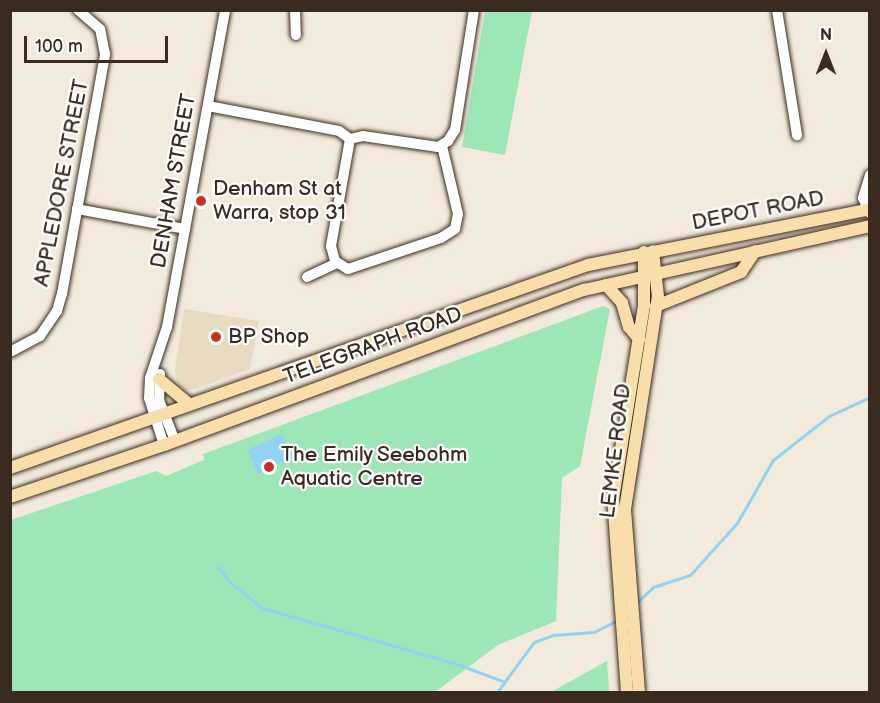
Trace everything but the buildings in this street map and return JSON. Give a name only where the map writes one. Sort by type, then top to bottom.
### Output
[{"type":"main road","name":"DEPOT ROAD","points":[[649,251],[868,210]]},
{"type":"main road","name":"DEPOT ROAD","points":[[755,251],[870,226]]},
{"type":"main road","name":"LEMKE ROAD","points":[[639,693],[626,544],[628,479],[656,306],[649,251]]},
{"type":"main road","name":"TELEGRAPH ROAD","points":[[10,468],[159,417],[468,304],[588,265],[649,251]]},
{"type":"main road","name":"TELEGRAPH ROAD","points":[[10,497],[169,443],[606,285],[755,251]]},
{"type":"main road","points":[[656,306],[741,272],[755,251]]},
{"type":"main road","name":"LEMKE ROAD","points":[[627,693],[615,552],[615,478],[651,275]]},
{"type":"main road","points":[[606,285],[622,303],[629,327],[639,339]]},
{"type":"main road","points":[[159,379],[190,405]]},
{"type":"street","name":"APPLEDORE STREET","points":[[10,352],[40,336],[57,311],[105,47],[96,23],[78,10]]},
{"type":"street","name":"DENHAM STREET","points":[[169,443],[149,385],[159,359],[225,10]]},
{"type":"street","points":[[295,10],[296,35]]},
{"type":"street","points":[[207,106],[336,130],[350,139],[363,136],[426,148],[442,146],[455,130],[474,10]]},
{"type":"street","points":[[777,10],[797,135]]},
{"type":"street","points":[[350,139],[331,242],[337,263],[348,269],[363,267],[441,238],[455,229],[458,214],[442,146]]},
{"type":"street","points":[[868,210],[863,194],[870,175]]},
{"type":"street","points":[[77,209],[185,229]]},
{"type":"street","points":[[304,290],[303,278],[337,263]]},
{"type":"street","name":"DENHAM STREET","points":[[159,359],[159,417]]},
{"type":"shaded area","points":[[184,309],[259,321],[250,369],[195,389],[185,390],[177,383],[175,370]]},
{"type":"green space","points":[[485,11],[532,11],[505,155],[462,147]]},
{"type":"green space","points":[[603,306],[610,309],[580,466],[562,478],[556,621],[498,645],[435,692],[11,692],[11,520],[156,471],[166,476],[204,460],[203,454]]},
{"type":"green space","points":[[607,661],[609,692],[551,692]]},
{"type":"water","points":[[282,434],[293,458],[258,474],[247,450]]},
{"type":"waterway","points":[[636,603],[653,587],[690,575],[737,523],[773,460],[829,416],[870,397]]},
{"type":"waterway","points":[[218,567],[230,582],[262,608],[457,664],[505,682]]},
{"type":"waterway","points":[[497,692],[534,642],[553,635],[594,632],[618,620]]},
{"type":"place","name":"Denham St at Warra, stop 31","points":[[201,201]]},
{"type":"place","name":"BP Shop","points":[[216,337]]},
{"type":"place","name":"The Emily Seebohm Aquatic Centre","points":[[269,467]]}]
